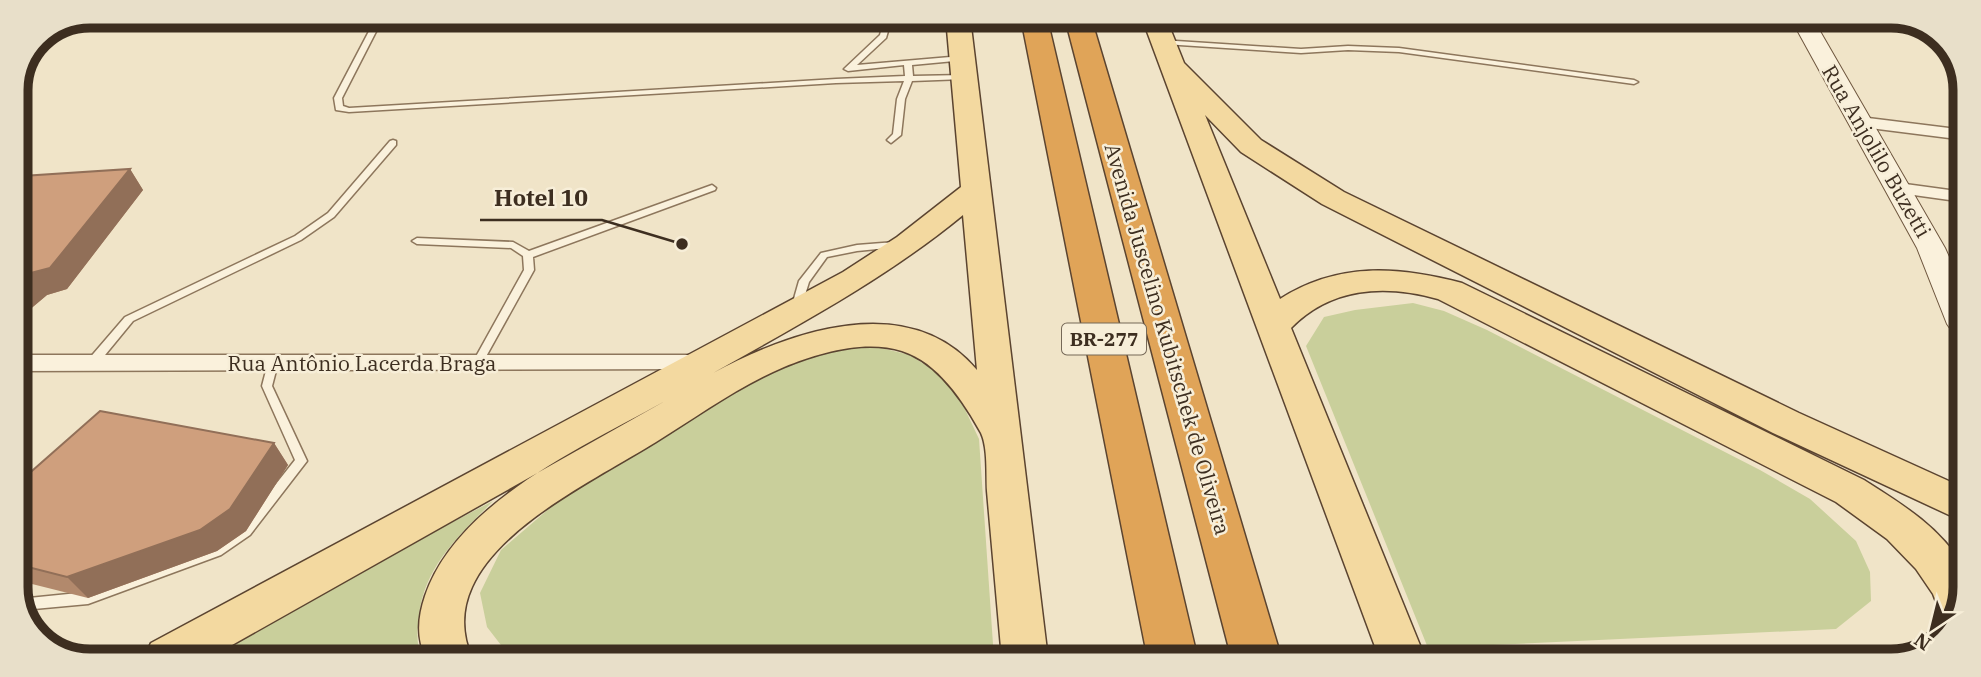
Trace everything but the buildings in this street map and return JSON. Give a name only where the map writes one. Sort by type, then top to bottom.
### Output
[{"type":"highway","name":"BR-277","points":[[1036,28],[1171,649]]},
{"type":"highway","name":"Avenida Juscelino Kubitschek de Oliveira","points":[[1081,28],[1254,649]]},
{"type":"main road","points":[[959,28],[1024,649]]},
{"type":"main road","name":"Rua Anjolilo Buzetti","points":[[1807,28],[1898,188],[1953,269]]},
{"type":"main road","points":[[1164,42],[1399,649]]},
{"type":"main road","points":[[1164,42],[1251,146],[1323,192],[1786,423],[1953,501]]},
{"type":"main road","points":[[183,649],[794,314],[908,244],[975,191]]},
{"type":"main road","points":[[1274,325],[1284,312],[1306,298],[1341,284],[1383,278],[1429,285],[1474,302],[1850,491],[1887,515],[1918,541],[1941,568],[1953,588]]},
{"type":"main road","points":[[1256,280],[1279,292],[1306,298]]},
{"type":"main road","points":[[444,649],[440,625],[444,595],[460,565],[484,537],[516,510],[583,467],[746,371],[780,355],[831,339],[858,335],[886,336],[913,342],[934,352],[952,366],[971,388],[1003,438]]},
{"type":"street","points":[[1860,122],[1953,134]]},
{"type":"street","points":[[1898,188],[1953,196]]},
{"type":"street","name":"Rua Antônio Lacerda Braga","points":[[28,368],[92,363],[709,362]]},
{"type":"lane","points":[[375,28],[338,98],[339,108],[349,110],[909,79],[963,68]]},
{"type":"lane","points":[[836,81],[883,36],[886,28]]},
{"type":"lane","points":[[1164,42],[1301,51],[1348,48],[1399,50],[1634,82]]},
{"type":"lane","points":[[849,68],[908,63],[963,68]]},
{"type":"lane","points":[[891,140],[897,135],[901,99],[909,79],[908,63]]},
{"type":"lane","points":[[92,363],[129,320],[298,238],[331,215],[393,143]]},
{"type":"lane","points":[[528,255],[712,188]]},
{"type":"lane","points":[[416,241],[513,245],[528,255]]},
{"type":"lane","points":[[478,362],[529,270],[528,255]]},
{"type":"lane","points":[[30,603],[88,598],[217,551],[246,531],[301,461],[267,386],[273,363]]},
{"type":"green space","points":[[1413,303],[1444,311],[1487,330],[1760,470],[1810,499],[1856,541],[1870,572],[1871,601],[1836,629],[1428,648],[1306,346],[1324,317]]},
{"type":"green space","points":[[877,347],[910,355],[939,374],[962,403],[979,439],[993,649],[504,649],[487,627],[480,593],[501,550],[558,501],[748,381],[799,357],[843,348]]},
{"type":"green space","points":[[493,501],[446,552],[428,582],[419,616],[420,649],[209,649]]},
{"type":"place","name":"Hotel 10","points":[[682,244]]}]
